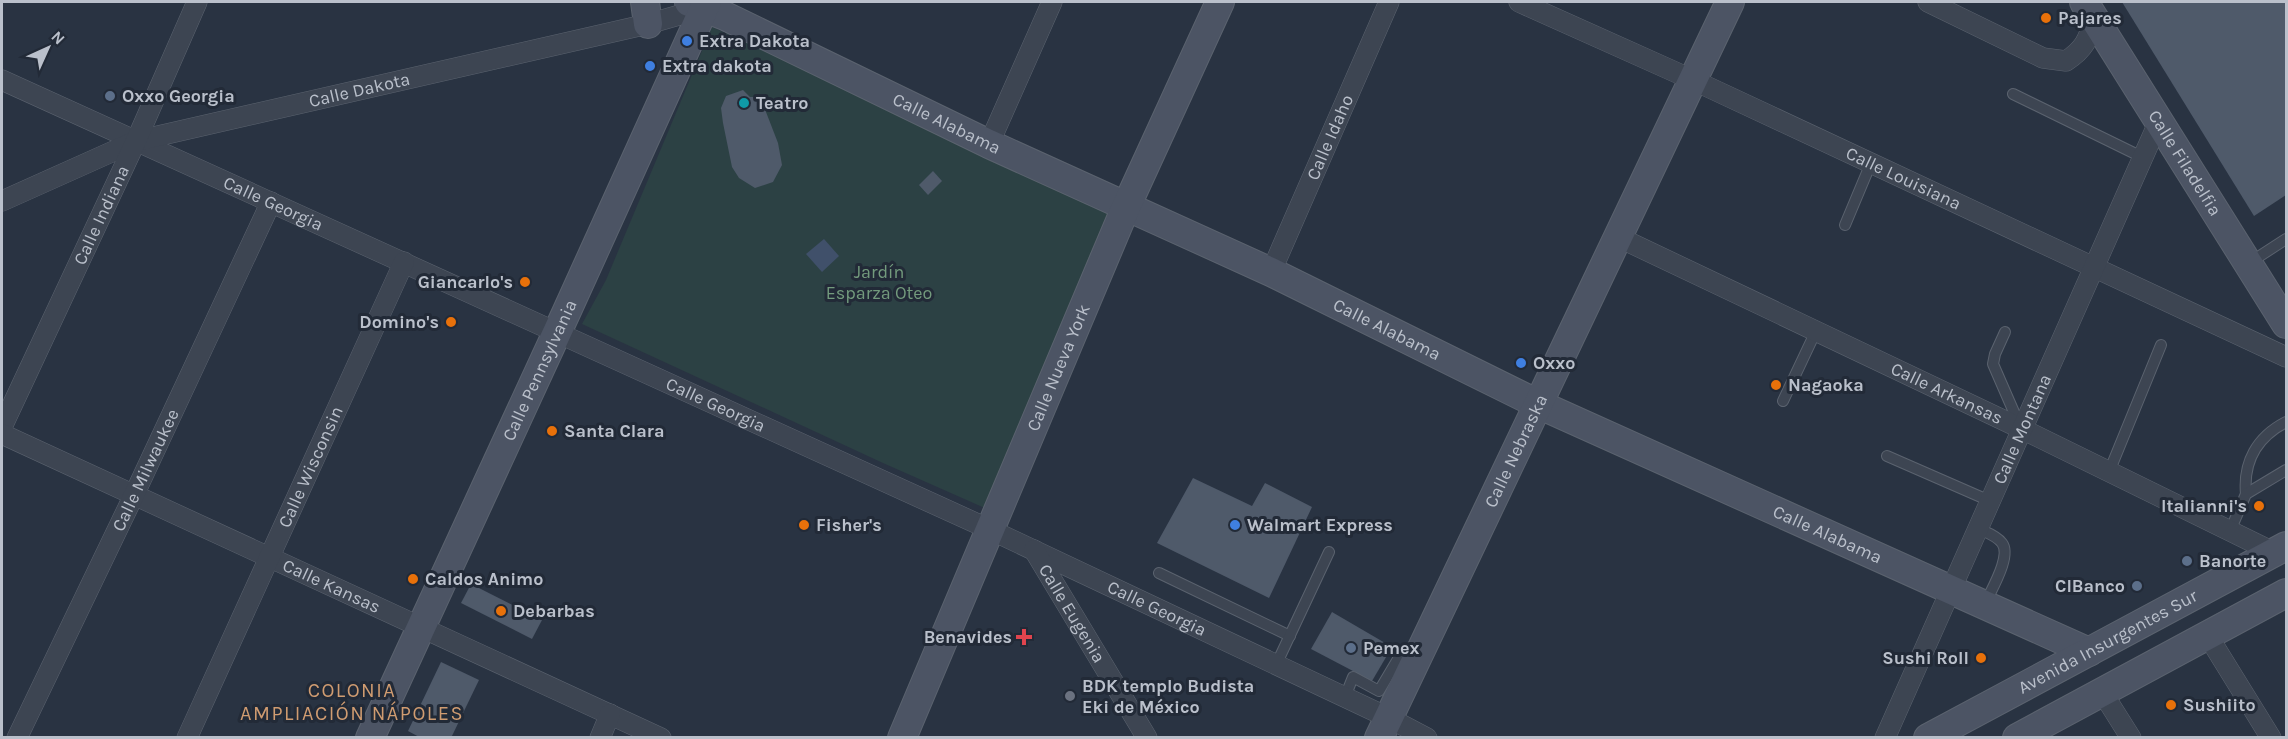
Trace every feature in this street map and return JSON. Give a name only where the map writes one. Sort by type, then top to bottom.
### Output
[{"type":"street","name":"Calle Indiana","points":[[2,427],[136,141],[197,2]]},
{"type":"street","points":[[989,144],[1052,2]]},
{"type":"street","name":"Calle Nueva York","points":[[902,738],[1126,207],[1220,2]]},
{"type":"street","name":"Calle Idaho","points":[[1271,272],[1389,2]]},
{"type":"street","name":"Calle Louisiana","points":[[1519,2],[1693,80],[2286,357]]},
{"type":"street","name":"Calle Nebraska","points":[[1384,728],[1730,2]]},
{"type":"street","points":[[1928,2],[2043,58],[2066,61],[2079,53],[2088,39],[2090,10]]},
{"type":"street","name":"Calle Dakota","points":[[2,201],[136,141],[646,13],[707,3]]},
{"type":"street","name":"Calle Alabama","points":[[707,3],[736,21],[989,144],[1271,272],[1538,404],[2089,652]]},
{"type":"street","name":"Calle Pennsylvania","points":[[370,738],[707,3]]},
{"type":"street","name":"Calle Filadelfia","points":[[2090,10],[2286,324]]},
{"type":"street","name":"Calle Georgia","points":[[2,80],[1034,550],[1345,697],[1384,728],[1426,738]]},
{"type":"street","name":"Calle Montana","points":[[1885,738],[2160,122]]},
{"type":"street","name":"Calle Milwaukee","points":[[17,738],[271,202]]},
{"type":"street","name":"Calle Arkansas","points":[[1618,237],[2022,429],[2230,531],[2281,549]]},
{"type":"street","name":"Calle Wisconsin","points":[[187,738],[404,262]]},
{"type":"street","name":"Calle Kansas","points":[[2,434],[661,738]]},
{"type":"street","name":"Avenida Insurgentes Sur","points":[[1928,738],[2281,549]]},
{"type":"street","name":"Calle Eugenia","points":[[1034,550],[1147,738]]},
{"type":"street","points":[[2017,738],[2286,593]]},
{"type":"street","points":[[2208,636],[2271,738]]},
{"type":"street","points":[[2102,692],[2131,738]]},
{"type":"street","points":[[600,738],[610,714]]},
{"type":"lane","points":[[2013,94],[2144,158]]},
{"type":"lane","points":[[1845,225],[1871,163]]},
{"type":"lane","points":[[2248,263],[2286,239]]},
{"type":"lane","points":[[1783,401],[1816,331]]},
{"type":"lane","points":[[2005,332],[1993,364],[2022,429]]},
{"type":"lane","points":[[2109,472],[2161,345]]},
{"type":"lane","points":[[2230,531],[2246,494],[2244,476],[2254,451],[2270,433],[2286,422]]},
{"type":"lane","points":[[1887,456],[1989,501]]},
{"type":"lane","points":[[2246,494],[2286,470]]},
{"type":"lane","points":[[1977,528],[2002,543],[2005,552],[2004,561],[1985,605]]},
{"type":"lane","points":[[1276,665],[1329,552]]},
{"type":"lane","points":[[1158,573],[1290,636]]},
{"type":"lane","points":[[1345,697],[1353,677],[1380,691],[1398,659],[1414,665]]},
{"type":"green space","name":"Jardín Esparza Oteo","points":[[712,27],[1123,216],[987,509],[582,324],[606,280]]},
{"type":"water","points":[[824,239],[839,256],[822,272],[806,254]]},
{"type":"building","points":[[2122,2],[2286,2],[2286,195],[2254,216]]},
{"type":"building","points":[[743,90],[750,97],[763,97],[778,143],[782,165],[773,182],[755,188],[739,178],[732,167],[721,108],[726,96]]},
{"type":"building","points":[[933,171],[942,181],[928,195],[919,185]]},
{"type":"building","name":"Walmart Express","points":[[1193,478],[1252,506],[1265,483],[1312,507],[1269,598],[1157,543]]},
{"type":"building","name":"Debarbas","points":[[471,584],[542,620],[532,639],[461,603]]},
{"type":"building","name":"Pemex","points":[[1332,612],[1392,647],[1372,681],[1311,649]]},
{"type":"building","points":[[441,662],[479,680],[451,738],[421,738],[408,731]]},
{"type":"place","name":"Pajares","points":[[2046,18]]},
{"type":"place","name":"Extra Dakota","points":[[687,41]]},
{"type":"place","name":"Extra dakota","points":[[650,66]]},
{"type":"place","name":"Oxxo Georgia","points":[[110,96]]},
{"type":"place","name":"Teatro","points":[[744,103]]},
{"type":"place","name":"Giancarlo's","points":[[525,282]]},
{"type":"place","name":"Domino's","points":[[451,322]]},
{"type":"place","name":"Oxxo","points":[[1521,363]]},
{"type":"place","name":"Nagaoka","points":[[1776,385]]},
{"type":"place","name":"Santa Clara","points":[[552,431]]},
{"type":"place","name":"Italianni's","points":[[2259,506]]},
{"type":"place","name":"Fisher's","points":[[804,525]]},
{"type":"place","name":"Walmart Express","points":[[1235,525]]},
{"type":"place","name":"Banorte","points":[[2187,561]]},
{"type":"place","name":"Caldos Animo","points":[[413,579]]},
{"type":"place","name":"CIBanco","points":[[2137,586]]},
{"type":"place","name":"Debarbas","points":[[501,611]]},
{"type":"place","name":"Benavides","points":[[1024,637]]},
{"type":"place","name":"Pemex","points":[[1351,648]]},
{"type":"place","name":"Sushi Roll","points":[[1981,658]]},
{"type":"place","name":"BDK templo Budista Eki de México","points":[[1070,696]]},
{"type":"place","name":"Sushiito","points":[[2171,705]]},
{"type":"district","name":"COLONIA AMPLIACIÓN NÁPOLES","points":[[352,702]]}]
